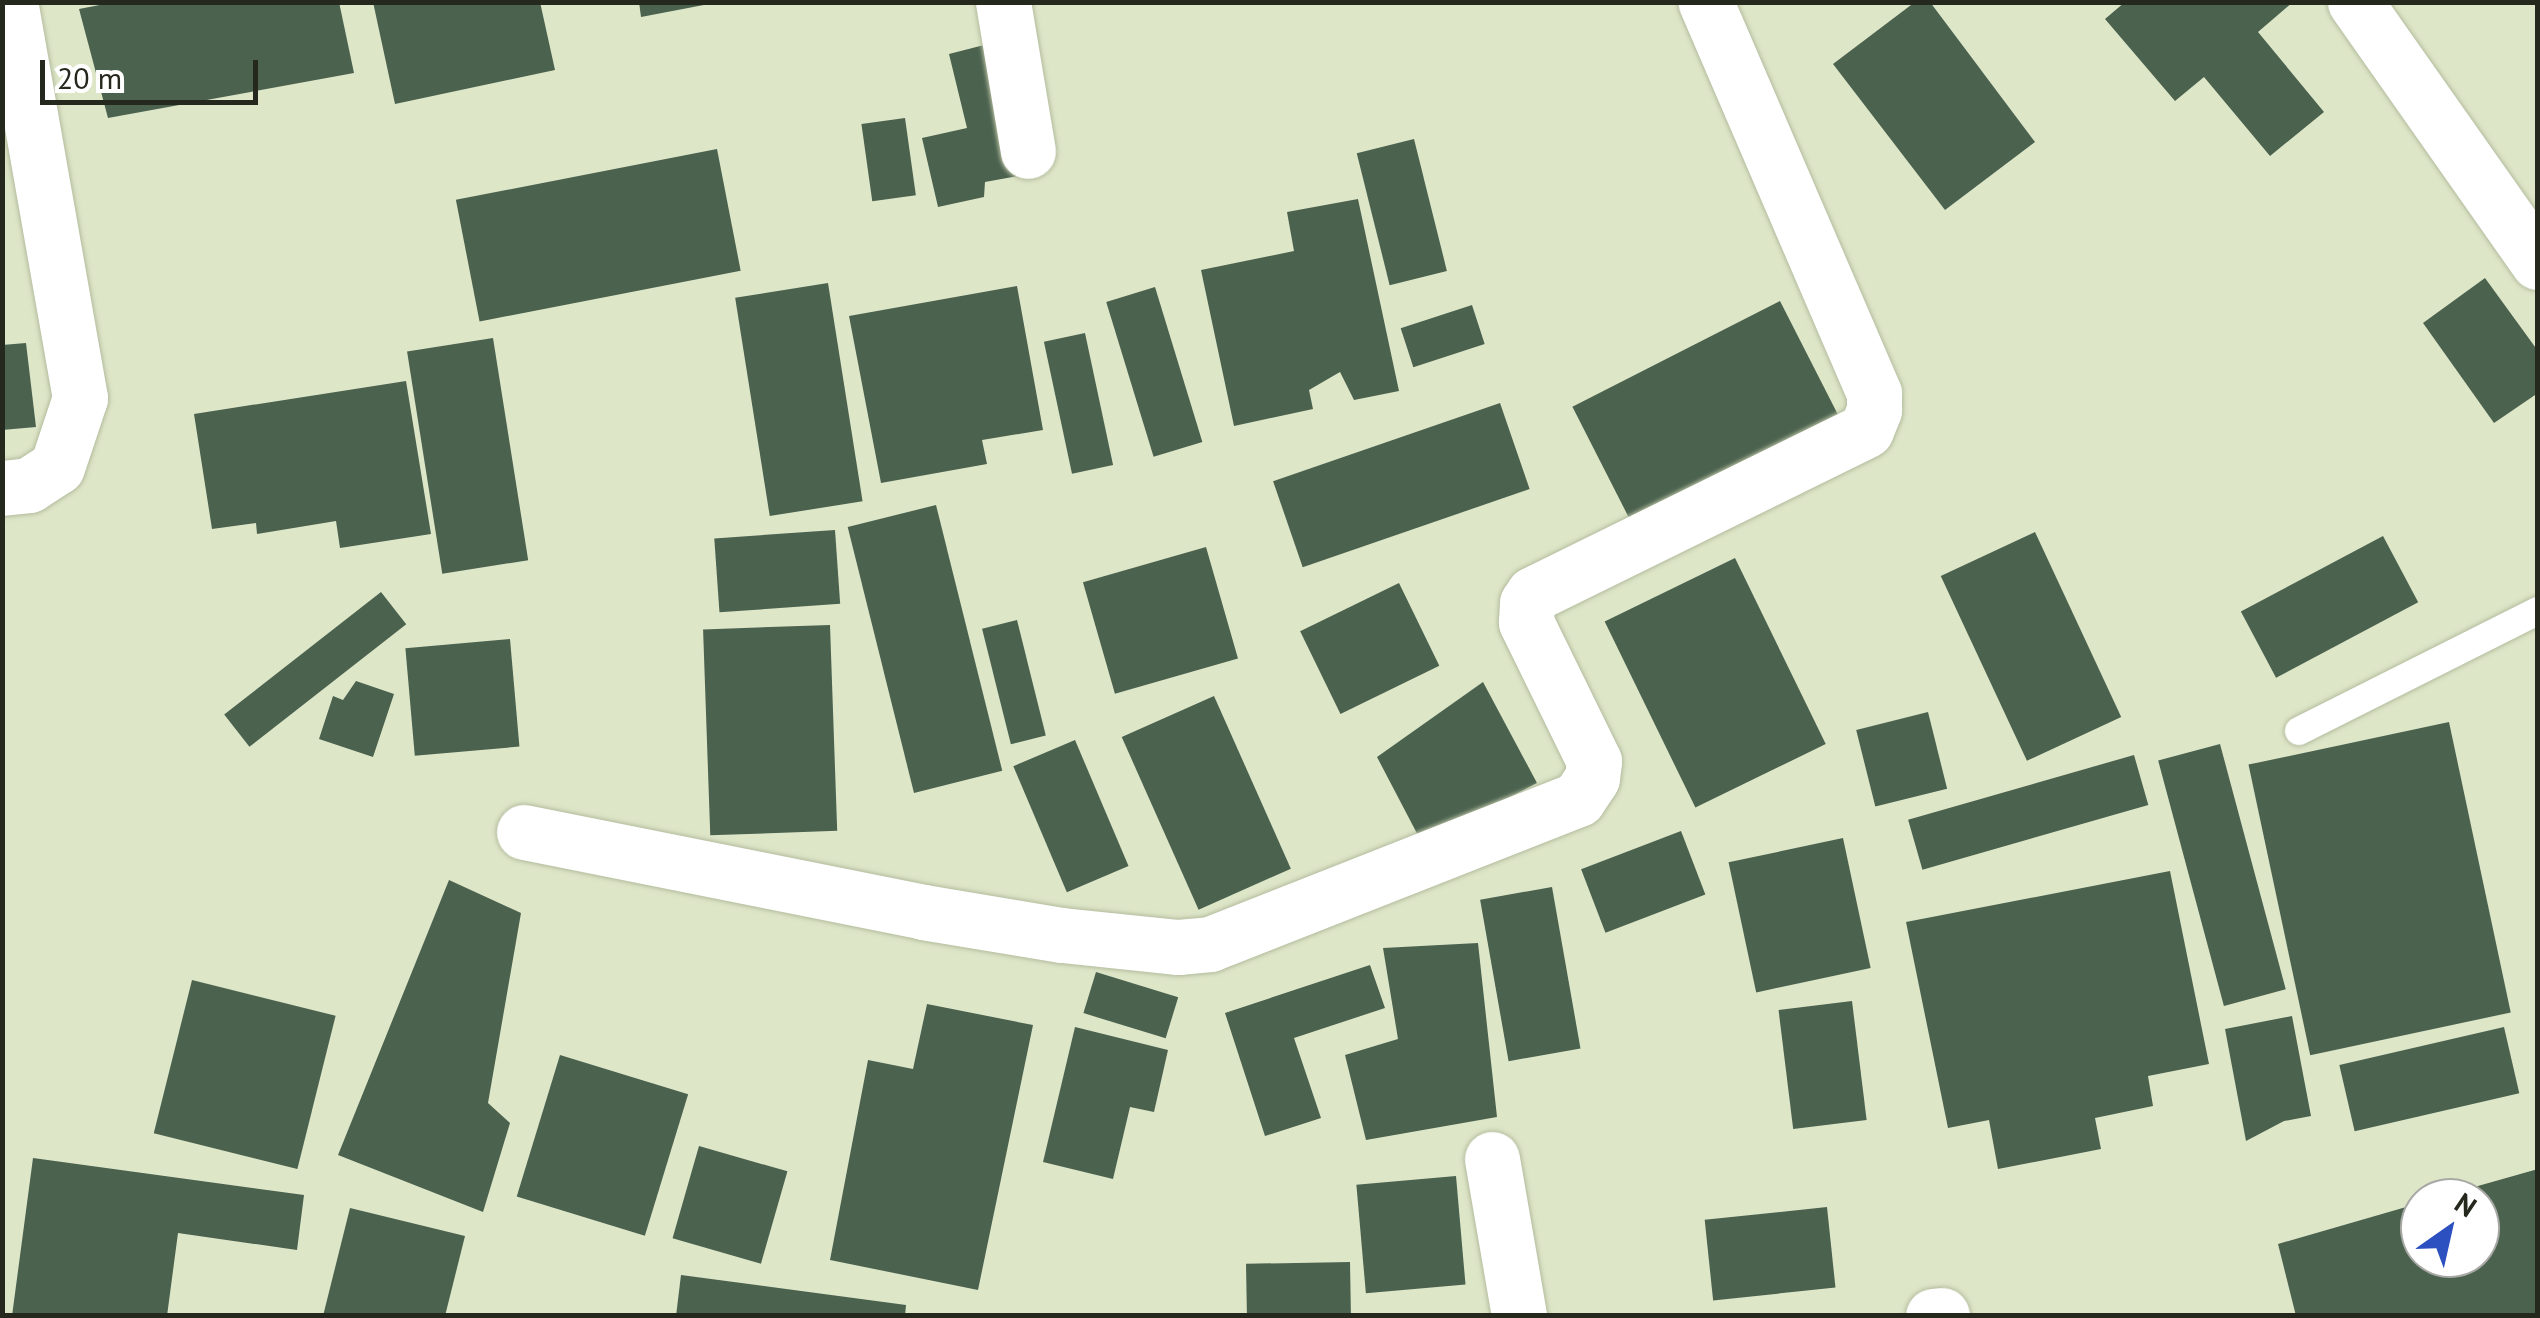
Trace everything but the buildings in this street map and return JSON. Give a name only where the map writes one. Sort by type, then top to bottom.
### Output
[{"type":"street","points":[[2,488],[29,485],[57,467],[80,398],[10,2]]},
{"type":"street","points":[[1003,2],[1028,151]]},
{"type":"street","points":[[524,832],[923,912],[1062,935],[1178,947],[1210,944],[1578,799],[1592,778],[1594,760],[1526,622],[1534,594],[1866,430],[1874,410],[1874,393],[1706,2]]},
{"type":"street","points":[[2355,2],[2538,262]]},
{"type":"street","points":[[1492,1159],[1518,1316]]},
{"type":"street","points":[[1933,1316],[1942,1315]]},
{"type":"lane","points":[[2300,731],[2538,611]]}]
